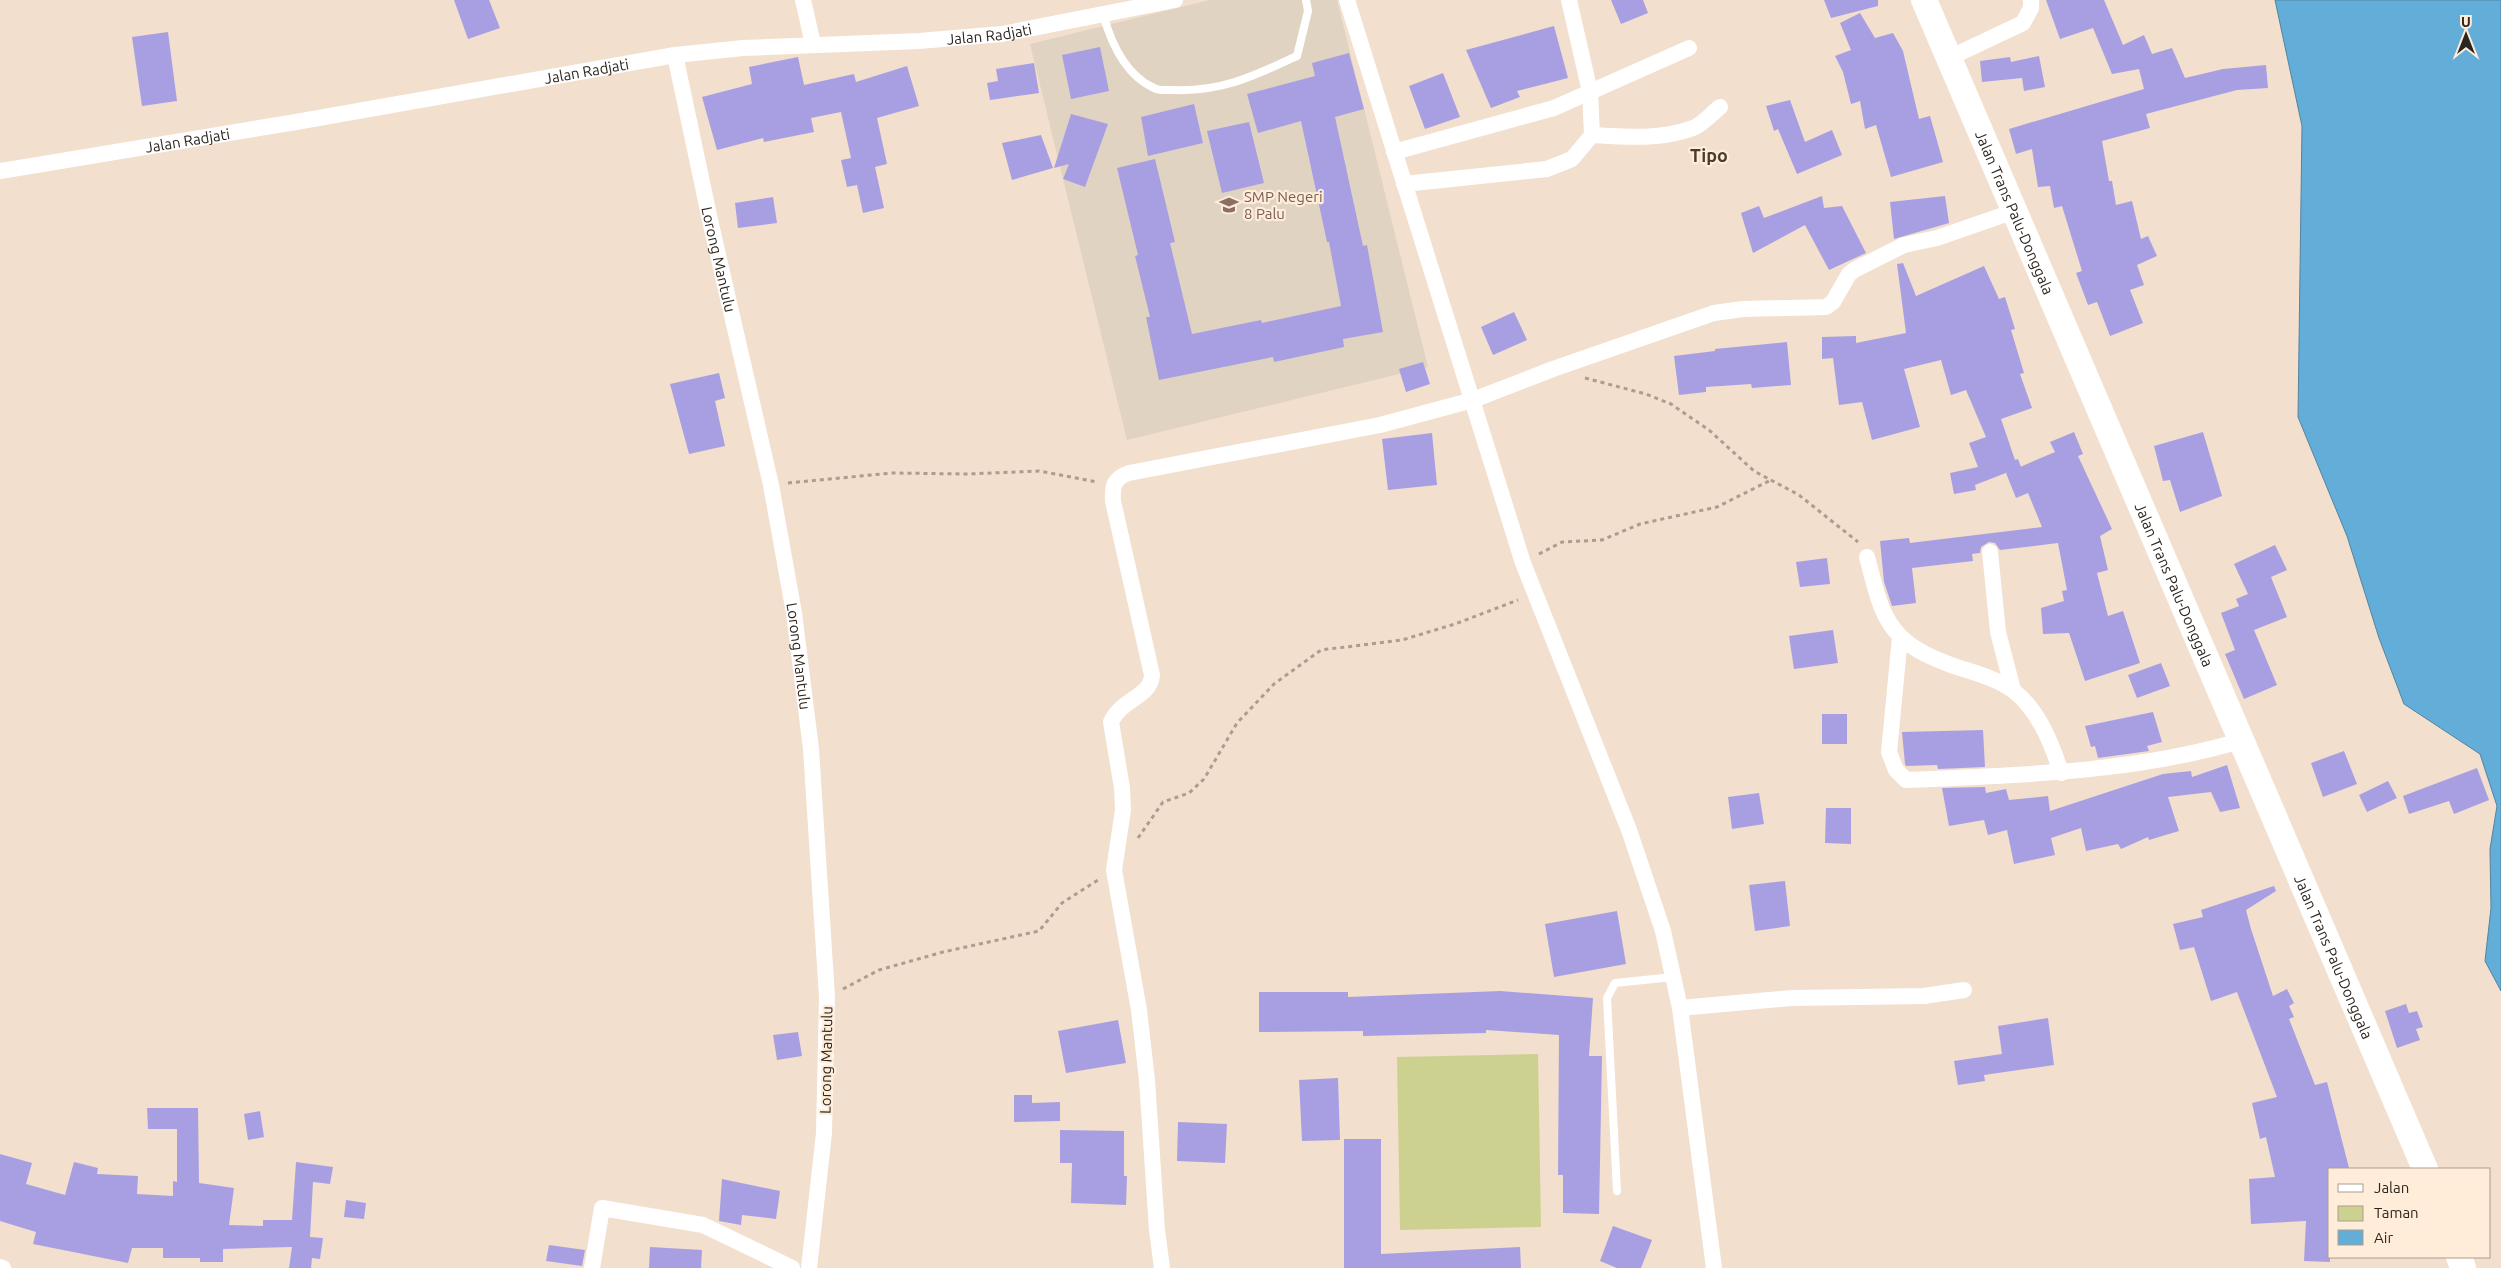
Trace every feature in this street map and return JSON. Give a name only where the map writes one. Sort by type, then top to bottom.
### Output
[{"type":"highway","name":"Jalan Trans Palu-Donggala","points":[[1924,0],[2140,500],[2240,741],[2425,1168]]},
{"type":"street","points":[[803,0],[813,44]]},
{"type":"street","name":"Jalan Radjati","points":[[0,171],[287,124],[675,55],[813,44],[919,41],[1002,34],[1175,0]]},
{"type":"street","points":[[1347,0],[1523,563],[1629,830],[1663,931],[1680,1008],[1714,1268]]},
{"type":"street","points":[[1404,184],[1547,169],[1572,159],[1592,135],[1590,92],[1569,0]]},
{"type":"street","points":[[1948,58],[2023,23],[2031,8],[2031,0]]},
{"type":"street","points":[[1394,152],[1554,108],[1689,48]]},
{"type":"street","name":"Lorong Mantulu","points":[[675,55],[710,220],[771,485],[794,614],[811,749],[827,997],[824,1133],[809,1268]]},
{"type":"street","points":[[1592,135],[1632,138],[1678,132],[1694,128],[1720,107]]},
{"type":"street","points":[[1162,1268],[1157,1230],[1147,1080],[1139,1010],[1114,870],[1123,810],[1122,788],[1111,722],[1120,707],[1144,692],[1150,685],[1152,675],[1113,501],[1113,485],[1121,476],[1129,473],[1380,425],[1473,400],[1553,369],[1714,313],[1744,309],[1826,307],[1833,302],[1849,274],[1856,268],[1904,245],[1938,238],[2015,211]]},
{"type":"street","points":[[1990,552],[1998,632],[2013,690]]},
{"type":"street","points":[[1867,557],[1880,606],[1900,637],[1915,650],[2013,690],[2030,706],[2041,724],[2053,748],[2061,773]]},
{"type":"street","points":[[1900,637],[1889,752],[1894,765],[1906,780],[2061,773],[2160,761],[2240,741]]},
{"type":"street","points":[[1680,1008],[1792,998],[1924,996],[1964,990]]},
{"type":"street","points":[[592,1268],[602,1208],[703,1225],[792,1268]]},
{"type":"lane","points":[[1103,14],[1111,42],[1131,71],[1155,89],[1195,91],[1244,81],[1297,56],[1308,11],[1306,0]]},
{"type":"lane","points":[[1617,1191],[1607,998],[1615,983],[1673,977]]},
{"type":"path","points":[[1553,369],[1646,394],[1671,404],[1708,430],[1754,471],[1799,495],[1828,520],[1852,536],[1864,547],[1867,557]]},
{"type":"path","points":[[771,485],[892,473],[967,474],[1039,470],[1113,485]]},
{"type":"path","points":[[1523,563],[1562,542],[1602,540],[1640,524],[1717,507],[1772,480]]},
{"type":"path","points":[[1136,841],[1163,802],[1189,793],[1204,779],[1237,723],[1274,684],[1320,650],[1402,640],[1455,624],[1534,594]]},
{"type":"path","points":[[827,997],[879,970],[943,952],[1039,930],[1062,903],[1114,870]]},
{"type":"shaded area","name":"SMP Negeri 8 Palu","points":[[1210,0],[1337,0],[1428,367],[1127,440],[1030,44]]},
{"type":"green space","points":[[1538,1054],[1541,1227],[1400,1230],[1397,1057]]},
{"type":"water","points":[[2275,0],[2501,0],[2501,991],[2485,961],[2491,908],[2490,849],[2497,806],[2480,754],[2404,704],[2379,638],[2347,536],[2298,417],[2302,126]]},
{"type":"building","points":[[454,0],[489,0],[500,28],[468,39]]},
{"type":"building","points":[[1611,0],[1643,0],[1648,13],[1621,24]]},
{"type":"building","points":[[1824,0],[1878,0],[1878,6],[1831,18]]},
{"type":"building","points":[[2046,0],[2104,0],[2123,45],[2144,35],[2152,54],[2172,48],[2185,78],[2223,69],[2266,65],[2268,88],[2237,90],[2146,114],[2150,128],[2102,141],[2109,181],[2112,181],[2116,205],[2132,201],[2141,239],[2148,236],[2157,256],[2137,265],[2144,285],[2130,290],[2143,323],[2110,336],[2097,302],[2088,305],[2076,273],[2082,271],[2062,206],[2054,208],[2050,186],[2038,187],[2032,149],[2016,154],[2009,129],[2144,89],[2139,69],[2112,74],[2093,28],[2060,39]]},
{"type":"building","points":[[1860,13],[1875,38],[1893,33],[1903,51],[1919,119],[1930,116],[1943,162],[1891,177],[1876,125],[1865,129],[1860,101],[1851,104],[1843,72],[1835,56],[1851,50],[1840,23]]},
{"type":"building","points":[[1554,26],[1568,78],[1517,91],[1520,97],[1491,108],[1466,50]]},
{"type":"building","points":[[168,32],[177,101],[142,106],[132,37]]},
{"type":"building","points":[[1100,47],[1109,91],[1071,99],[1062,55]]},
{"type":"building","points":[[1349,53],[1364,109],[1335,117],[1363,246],[1367,245],[1383,332],[1343,339],[1344,347],[1274,362],[1273,357],[1159,380],[1146,317],[1150,317],[1135,256],[1138,255],[1117,168],[1155,159],[1175,242],[1170,243],[1192,334],[1261,320],[1262,323],[1341,306],[1329,242],[1327,242],[1301,121],[1258,133],[1247,94],[1315,76],[1312,63]]},
{"type":"building","points":[[2039,56],[2045,87],[2024,91],[2022,78],[1982,82],[1980,61],[2010,57],[2011,62]]},
{"type":"building","points":[[798,57],[804,85],[854,74],[856,82],[907,66],[919,106],[877,118],[887,164],[875,167],[884,208],[863,213],[857,185],[847,187],[841,160],[851,158],[841,112],[811,118],[814,132],[764,142],[763,138],[717,150],[702,97],[752,84],[749,67]]},
{"type":"building","points":[[1034,63],[1039,93],[990,100],[987,83],[998,81],[996,69]]},
{"type":"building","points":[[1443,73],[1460,117],[1425,129],[1409,86]]},
{"type":"building","points":[[1790,100],[1805,142],[1832,130],[1842,155],[1797,174],[1778,129],[1774,131],[1766,106]]},
{"type":"building","points":[[1194,104],[1203,143],[1148,156],[1141,117]]},
{"type":"building","points":[[1071,114],[1108,124],[1085,187],[1063,179],[1069,164],[1054,168]]},
{"type":"building","points":[[1249,122],[1264,183],[1222,193],[1207,131]]},
{"type":"building","points":[[1041,135],[1053,168],[1012,180],[1002,143]]},
{"type":"building","points":[[1822,196],[1824,208],[1842,206],[1866,253],[1829,270],[1805,225],[1753,253],[1741,213],[1759,206],[1764,218]]},
{"type":"building","points":[[1945,196],[1949,223],[1894,239],[1890,202]]},
{"type":"building","points":[[773,197],[777,223],[738,228],[735,203]]},
{"type":"building","points":[[1903,263],[1916,296],[1984,266],[1999,299],[2005,297],[2015,329],[2011,330],[2024,373],[2020,374],[2032,408],[2001,419],[2015,460],[2018,459],[2021,467],[1975,485],[1976,490],[1954,494],[1950,473],[1978,467],[1969,443],[1986,437],[1966,390],[1951,395],[1941,360],[1904,369],[1920,427],[1872,440],[1862,402],[1839,405],[1833,358],[1822,359],[1822,337],[1856,336],[1856,343],[1906,333],[1897,264]]},
{"type":"building","points":[[1514,312],[1527,340],[1493,355],[1481,327]]},
{"type":"building","points":[[1787,342],[1791,385],[1752,388],[1751,384],[1706,387],[1706,392],[1679,395],[1674,356],[1715,351],[1715,349]]},
{"type":"building","points":[[1423,362],[1430,384],[1406,392],[1399,369]]},
{"type":"building","points":[[719,373],[725,398],[715,401],[725,446],[689,454],[670,384]]},
{"type":"building","points":[[2074,432],[2083,454],[2078,456],[2112,529],[2100,536],[2108,570],[2097,573],[2108,616],[2123,611],[2140,663],[2085,681],[2069,633],[2043,634],[2041,608],[2064,601],[2062,591],[2067,590],[2058,543],[2000,550],[1995,543],[1989,542],[1981,547],[1980,553],[1972,554],[1973,561],[1912,568],[1916,603],[1892,606],[1884,582],[1880,541],[1909,538],[1910,543],[2042,527],[2028,493],[2016,498],[2006,473],[2055,452],[2050,442]]},
{"type":"building","points":[[2203,432],[2222,496],[2180,512],[2170,480],[2163,481],[2154,446]]},
{"type":"building","points":[[1432,433],[1437,485],[1388,490],[1382,439]]},
{"type":"building","points":[[2275,545],[2287,570],[2271,577],[2287,617],[2254,630],[2277,685],[2244,699],[2225,654],[2235,650],[2221,613],[2239,606],[2236,599],[2248,594],[2234,564]]},
{"type":"building","points":[[1827,558],[1830,584],[1800,587],[1796,562]]},
{"type":"building","points":[[1833,630],[1838,663],[1794,669],[1789,636]]},
{"type":"building","points":[[2161,663],[2170,686],[2137,698],[2128,675]]},
{"type":"building","points":[[2153,712],[2162,742],[2147,746],[2149,751],[2098,758],[2095,746],[2091,747],[2085,726]]},
{"type":"building","points":[[1822,714],[1847,714],[1847,744],[1822,744]]},
{"type":"building","points":[[1983,730],[1985,767],[1938,769],[1937,765],[1906,766],[1905,764],[1902,732]]},
{"type":"building","points":[[2344,751],[2357,784],[2323,797],[2311,763]]},
{"type":"building","points":[[2227,765],[2240,808],[2220,812],[2211,792],[2168,797],[2179,831],[2149,840],[2148,837],[2121,849],[2118,844],[2086,851],[2081,828],[2051,838],[2055,855],[2014,864],[2007,830],[1988,835],[1984,820],[1949,826],[1942,788],[1985,787],[1986,793],[2006,789],[2009,800],[2048,796],[2050,811],[2163,774],[2191,771],[2192,777]]},
{"type":"building","points":[[2477,768],[2489,800],[2454,814],[2449,801],[2409,814],[2403,796]]},
{"type":"building","points":[[2388,781],[2397,798],[2367,812],[2359,795]]},
{"type":"building","points":[[1759,793],[1764,824],[1732,829],[1728,797]]},
{"type":"building","points":[[1826,808],[1851,808],[1851,844],[1825,843]]},
{"type":"building","points":[[1785,881],[1790,926],[1755,931],[1749,885]]},
{"type":"building","points":[[2274,886],[2276,891],[2246,910],[2273,996],[2287,989],[2294,1003],[2289,1006],[2294,1017],[2289,1019],[2315,1085],[2327,1082],[2349,1168],[2328,1168],[2328,1258],[2330,1258],[2330,1262],[2304,1261],[2306,1221],[2251,1224],[2249,1179],[2275,1177],[2266,1137],[2260,1139],[2252,1103],[2277,1097],[2237,992],[2211,1001],[2194,947],[2180,950],[2173,924],[2203,917],[2201,910]]},
{"type":"building","points":[[1617,911],[1626,964],[1554,977],[1545,924]]},
{"type":"building","points":[[1500,991],[1593,998],[1589,1056],[1602,1056],[1599,1214],[1563,1213],[1563,1175],[1558,1175],[1559,1035],[1486,1030],[1486,1033],[1363,1036],[1363,1031],[1259,1032],[1259,992],[1348,992],[1348,997]]},
{"type":"building","points":[[2406,1004],[2409,1013],[2417,1011],[2423,1027],[2416,1029],[2420,1040],[2397,1048],[2385,1011]]},
{"type":"building","points":[[2048,1018],[2054,1065],[1984,1075],[1985,1081],[1958,1085],[1954,1061],[2002,1054],[1998,1026]]},
{"type":"building","points":[[1118,1020],[1126,1063],[1066,1073],[1058,1031]]},
{"type":"building","points":[[798,1032],[802,1056],[777,1060],[773,1035]]},
{"type":"building","points":[[1338,1078],[1340,1140],[1302,1141],[1299,1080]]},
{"type":"building","points":[[1014,1095],[1032,1095],[1032,1103],[1060,1102],[1060,1121],[1014,1122]]},
{"type":"building","points":[[147,1108],[198,1108],[199,1183],[234,1188],[229,1225],[263,1226],[263,1220],[292,1220],[296,1162],[333,1167],[330,1184],[313,1182],[310,1237],[323,1238],[320,1259],[312,1258],[311,1268],[289,1268],[292,1247],[223,1249],[223,1262],[200,1262],[200,1258],[163,1258],[163,1248],[132,1248],[128,1263],[33,1244],[36,1232],[0,1221],[0,1154],[32,1163],[26,1184],[65,1195],[74,1162],[98,1168],[97,1174],[138,1176],[137,1194],[173,1196],[173,1181],[177,1182],[177,1129],[148,1129]]},
{"type":"building","points":[[260,1111],[264,1137],[248,1140],[244,1114]]},
{"type":"building","points":[[1178,1122],[1227,1124],[1225,1163],[1177,1161]]},
{"type":"building","points":[[1060,1130],[1124,1131],[1124,1176],[1127,1176],[1126,1205],[1071,1203],[1072,1163],[1060,1163]]},
{"type":"building","points":[[1344,1139],[1381,1139],[1381,1254],[1520,1247],[1521,1268],[1344,1268]]},
{"type":"building","points":[[722,1179],[780,1191],[776,1219],[742,1215],[741,1225],[719,1221]]},
{"type":"building","points":[[346,1200],[366,1203],[364,1219],[344,1217]]},
{"type":"building","points":[[1613,1226],[1652,1240],[1641,1268],[1617,1268],[1600,1261]]},
{"type":"building","points":[[549,1245],[585,1250],[582,1266],[546,1261]]},
{"type":"building","points":[[650,1247],[702,1250],[701,1268],[649,1268]]},
{"type":"place","name":"SMP Negeri 8 Palu","points":[[1229,205]]},
{"type":"district","name":"Tipo","points":[[1709,155]]}]
